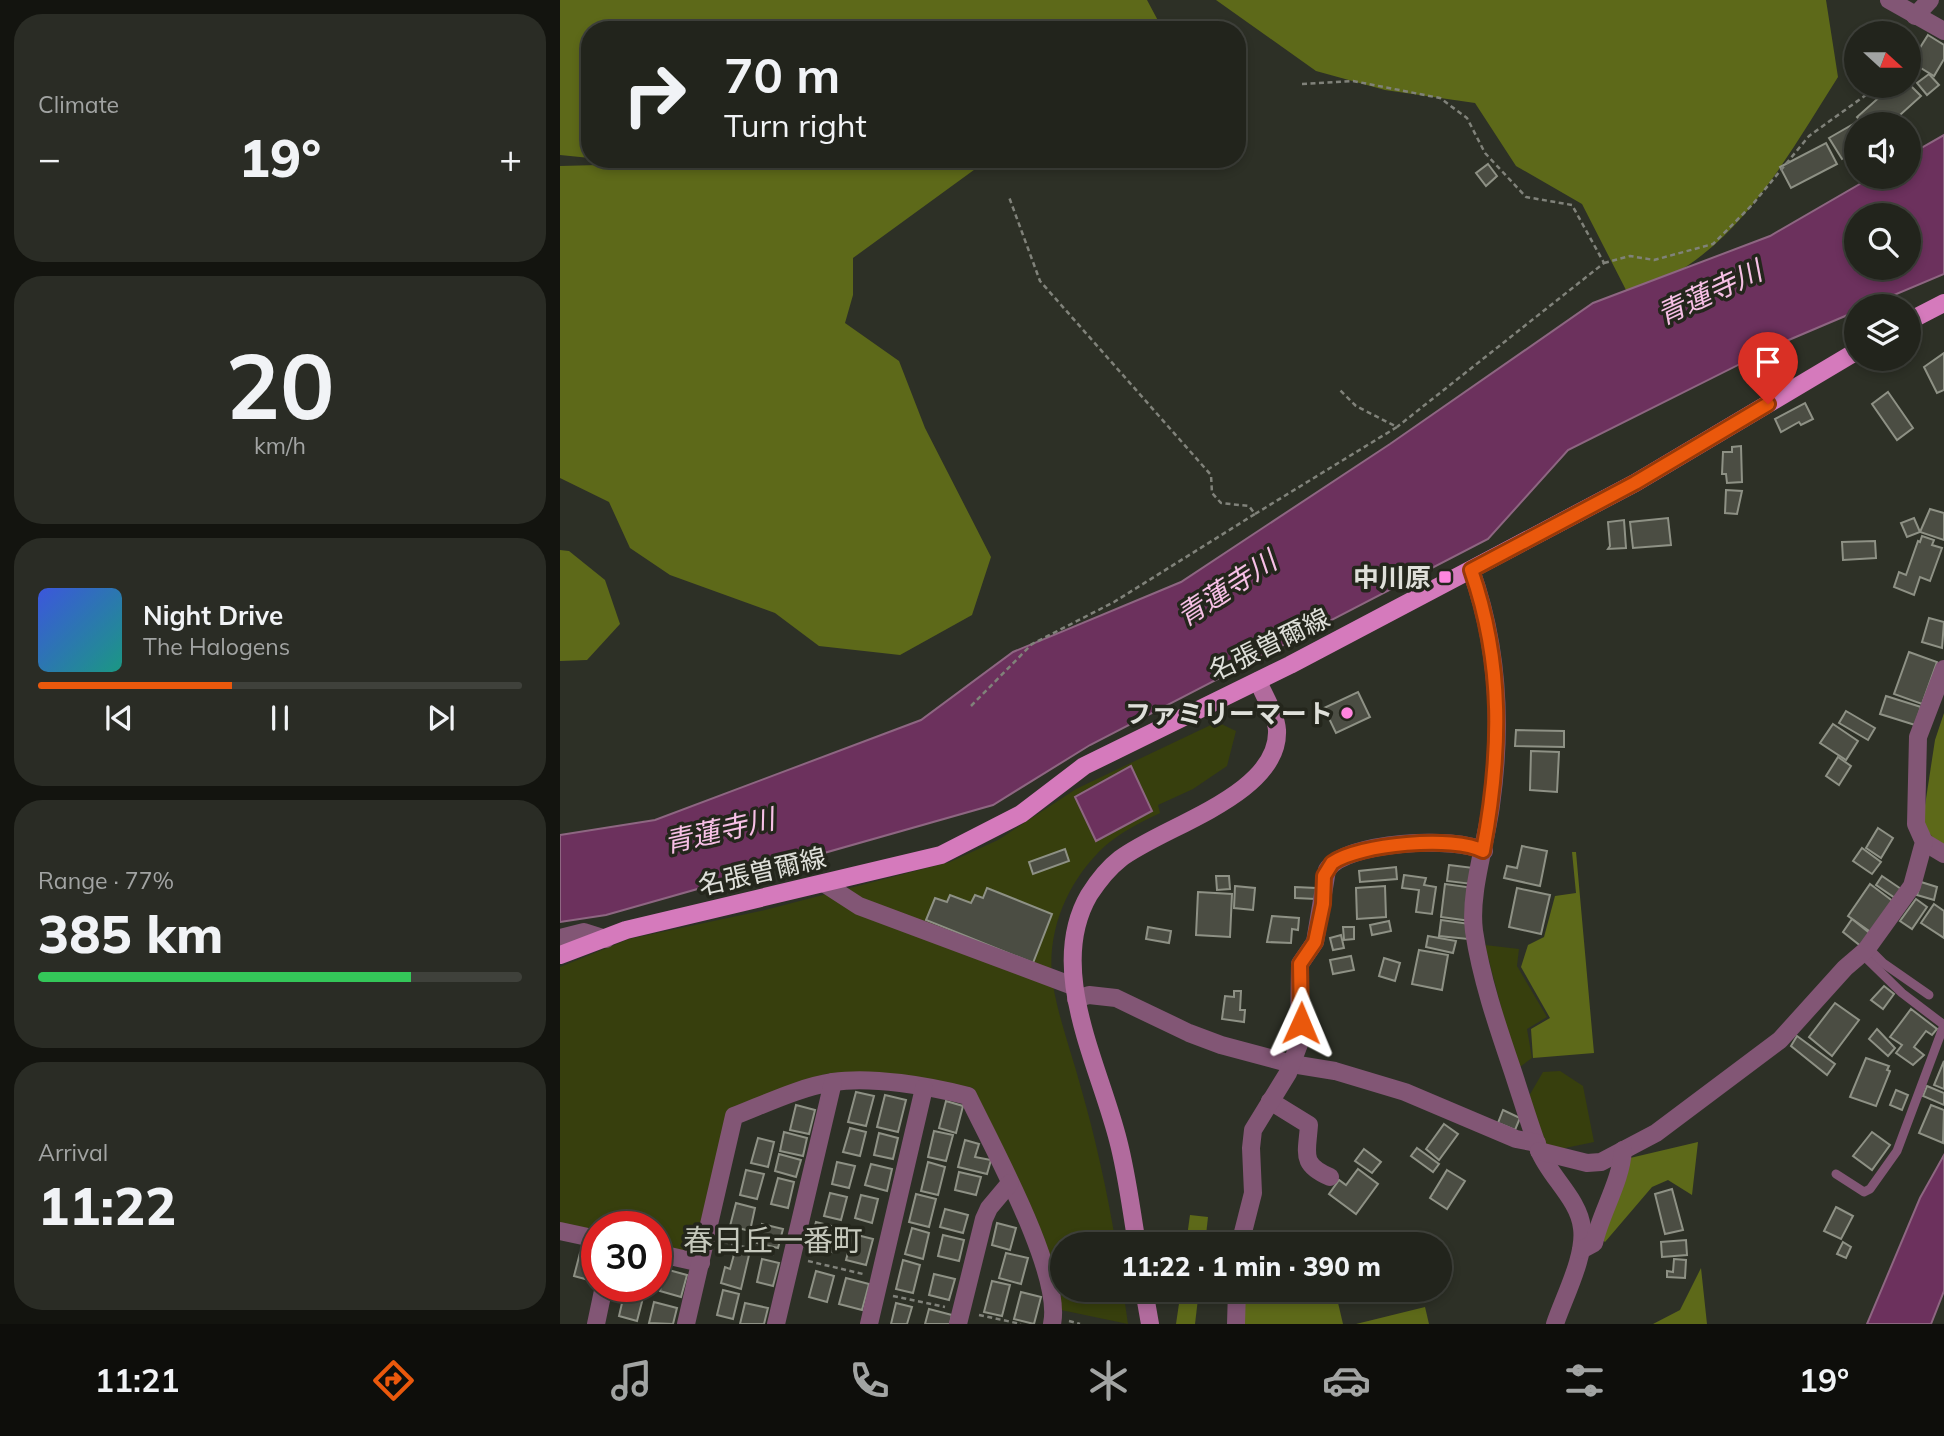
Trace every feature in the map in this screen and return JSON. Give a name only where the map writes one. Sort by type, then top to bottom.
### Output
[{"type":"main road","points":[[1921,315],[1944,303]]},
{"type":"main road","name":"名張曽爾線","points":[[560,956],[626,930],[941,855],[971,842],[1021,814],[1084,765],[1258,681],[1635,483],[1844,359]]},
{"type":"street","points":[[1889,0],[1944,31]]},
{"type":"street","points":[[1915,16],[1930,0]]},
{"type":"street","points":[[1471,570],[1490,638],[1498,718],[1491,805],[1473,910],[1474,930],[1499,1029],[1538,1147],[1581,1221],[1581,1250],[1555,1324]]},
{"type":"street","points":[[1944,669],[1917,737],[1916,824],[1924,842],[1944,854]]},
{"type":"street","points":[[1135,1232],[1118,1141],[1075,992],[1073,936],[1087,899],[1107,870],[1146,842],[1243,788],[1268,764],[1277,730],[1258,681]]},
{"type":"street","points":[[825,884],[859,906],[1075,992],[1116,998],[1189,1033],[1261,1057],[1335,1071],[1405,1092],[1516,1139],[1587,1163],[1601,1161],[1656,1133],[1780,1041],[1845,968],[1865,951],[1912,886],[1924,842]]},
{"type":"street","points":[[1243,1232],[1252,1193],[1251,1140],[1254,1130],[1292,1064],[1299,1044],[1300,964],[1315,942],[1323,904],[1324,876],[1332,863],[1366,850],[1423,843],[1475,846],[1483,851]]},
{"type":"street","points":[[560,938],[584,932],[606,939]]},
{"type":"street","points":[[686,1324],[734,1116],[833,1082],[853,1080],[968,1096],[1010,1183],[1052,1285],[1052,1324]]},
{"type":"street","points":[[776,1324],[833,1082]]},
{"type":"street","points":[[869,1324],[924,1088]]},
{"type":"street","points":[[1270,1101],[1308,1125],[1309,1163],[1312,1169],[1330,1177]]},
{"type":"street","points":[[1581,1250],[1594,1243],[1598,1224],[1622,1162],[1623,1150]]},
{"type":"street","points":[[960,1318],[984,1219],[989,1208],[1010,1183]]},
{"type":"street","points":[[560,1231],[581,1236]]},
{"type":"street","points":[[672,1257],[701,1263]]},
{"type":"street","points":[[596,1324],[601,1302]]},
{"type":"street","points":[[1146,1302],[1150,1324]]},
{"type":"street","points":[[1236,1324],[1237,1302]]},
{"type":"lane","points":[[1865,951],[1928,995]]},
{"type":"lane","points":[[1836,1174],[1864,1192],[1876,1180],[1896,1152],[1944,1025],[1902,993],[1865,951]]},
{"type":"path","points":[[1303,84],[1353,81],[1440,98],[1467,118],[1485,153],[1525,197],[1572,205],[1604,263]]},
{"type":"path","points":[[971,706],[1032,644],[1114,602],[1397,427],[1604,263],[1630,256],[1654,261],[1713,244],[1752,205],[1810,135],[1862,98]]},
{"type":"path","points":[[1009,197],[1040,281],[1211,475],[1212,493],[1216,498],[1221,503],[1248,506],[1255,514]]},
{"type":"path","points":[[1339,389],[1356,406],[1397,427]]},
{"type":"path","points":[[706,1238],[792,1258],[878,1285],[960,1318],[1021,1324]]},
{"type":"green space","points":[[560,0],[1147,0],[1158,21],[581,21],[581,157],[560,155]]},
{"type":"green space","points":[[1216,0],[1826,0],[1838,77],[1772,180],[1733,227],[1687,266],[1665,277],[1626,290],[1582,204],[1516,166],[1475,103],[1385,90],[1316,71]]},
{"type":"green space","points":[[560,166],[977,168],[853,258],[853,295],[845,323],[899,361],[925,428],[991,557],[972,615],[900,655],[819,646],[775,613],[670,575],[630,548],[609,502],[560,478]]},
{"type":"green space","points":[[560,550],[569,551],[605,580],[620,624],[587,660],[560,661]]},
{"type":"green space","points":[[1944,713],[1944,850],[1922,825],[1935,740]]},
{"type":"green space","points":[[1217,722],[1236,731],[1227,766],[1193,789],[1158,805],[1160,813],[1118,836],[1092,860],[1070,892],[1056,927],[1052,946],[1053,985],[1092,1127],[1114,1232],[1050,1232],[1050,1260],[973,1088],[897,1076],[854,1073],[822,1075],[730,1108],[696,1245],[688,1253],[672,1249],[672,1211],[581,1211],[581,1228],[560,1224],[560,967],[629,939],[765,910],[950,862],[998,840],[1076,789]]},
{"type":"green space","points":[[1572,852],[1576,852],[1594,1053],[1533,1058],[1531,1029],[1550,1018],[1521,967],[1528,945],[1544,937],[1555,896],[1576,893]]},
{"type":"green space","points":[[1485,945],[1519,949],[1517,966],[1547,1017],[1527,1029],[1532,1058],[1517,1069]]},
{"type":"green space","points":[[1560,1071],[1583,1086],[1594,1142],[1541,1153],[1529,1096],[1543,1072]]},
{"type":"green space","points":[[1698,1142],[1692,1195],[1668,1180],[1652,1187],[1605,1242],[1600,1238],[1630,1158]]},
{"type":"green space","points":[[1190,1215],[1208,1217],[1206,1232],[1188,1232]]},
{"type":"green space","points":[[1701,1268],[1707,1324],[1653,1324],[1680,1310]]},
{"type":"green space","points":[[1061,1302],[1125,1302],[1128,1324],[1061,1310]]},
{"type":"green space","points":[[1179,1302],[1198,1302],[1195,1324],[1176,1324]]},
{"type":"green space","points":[[1234,1302],[1338,1302],[1343,1324],[1232,1324]]},
{"type":"green space","points":[[1425,1307],[1429,1324],[1356,1324]]},
{"type":"water","name":"青蓮寺川","points":[[1944,135],[1944,274],[1896,294],[1844,294],[1844,317],[1784,342],[1568,450],[1488,539],[1090,745],[993,805],[606,915],[560,922],[560,835],[655,820],[921,720],[1013,652],[1181,582],[1390,444],[1593,303],[1770,236],[1851,189],[1921,189],[1921,148]]},
{"type":"water","points":[[1131,766],[1152,811],[1096,841],[1075,797]]},
{"type":"water","points":[[1944,1155],[1944,1291],[1931,1324],[1867,1324],[1920,1198]]},
{"type":"building","points":[[1928,35],[1944,45],[1944,59],[1934,76],[1922,69],[1922,45]]},
{"type":"building","points":[[1929,74],[1939,85],[1927,95],[1922,89],[1922,79]]},
{"type":"building","points":[[1878,98],[1919,98],[1903,112],[1863,112]]},
{"type":"building","points":[[1844,129],[1844,158],[1842,159],[1829,138]]},
{"type":"building","points":[[1826,143],[1837,164],[1791,188],[1780,167]]},
{"type":"building","points":[[1488,164],[1497,176],[1486,186],[1476,173]]},
{"type":"building","points":[[1944,353],[1944,390],[1937,393],[1924,367]]},
{"type":"building","points":[[1888,392],[1913,428],[1897,440],[1872,404]]},
{"type":"building","points":[[1805,403],[1813,419],[1801,425],[1799,422],[1781,432],[1775,419]]},
{"type":"building","points":[[1741,446],[1742,482],[1727,483],[1726,474],[1722,474],[1723,452],[1732,452],[1732,447]]},
{"type":"building","points":[[1726,490],[1742,491],[1737,514],[1725,513]]},
{"type":"building","points":[[1930,509],[1944,513],[1944,540],[1920,532]]},
{"type":"building","points":[[1668,518],[1671,545],[1633,548],[1630,522]]},
{"type":"building","points":[[1914,518],[1920,532],[1907,537],[1901,523]]},
{"type":"building","points":[[1624,520],[1626,548],[1608,549],[1608,522]]},
{"type":"building","points":[[1922,536],[1934,540],[1932,545],[1942,548],[1930,581],[1920,577],[1914,595],[1894,587],[1899,572],[1906,575]]},
{"type":"building","points":[[1875,541],[1876,558],[1843,560],[1842,542]]},
{"type":"building","points":[[1929,618],[1944,622],[1942,648],[1922,642]]},
{"type":"building","points":[[1909,652],[1937,662],[1922,704],[1894,694]]},
{"type":"building","name":"ファミリーマート","points":[[1358,692],[1370,717],[1336,733],[1324,708]]},
{"type":"building","points":[[1886,696],[1921,707],[1915,725],[1880,714]]},
{"type":"building","points":[[1846,711],[1875,728],[1868,740],[1839,723]]},
{"type":"building","points":[[1833,724],[1858,741],[1846,760],[1820,743]]},
{"type":"building","points":[[1516,730],[1564,731],[1564,747],[1515,746]]},
{"type":"building","points":[[1531,751],[1559,752],[1557,792],[1530,790]]},
{"type":"building","points":[[1838,757],[1851,766],[1839,785],[1826,776]]},
{"type":"building","points":[[1878,828],[1893,838],[1881,858],[1866,848]]},
{"type":"building","points":[[1522,846],[1547,851],[1540,886],[1504,878],[1507,866],[1517,868]]},
{"type":"building","points":[[1862,848],[1881,862],[1872,874],[1853,861]]},
{"type":"building","points":[[1065,849],[1069,861],[1033,874],[1029,862]]},
{"type":"building","points":[[1449,865],[1474,868],[1472,884],[1447,881]]},
{"type":"building","points":[[1396,867],[1397,879],[1360,882],[1359,871]]},
{"type":"building","points":[[1404,875],[1426,878],[1424,885],[1436,887],[1432,914],[1416,912],[1419,890],[1402,888]]},
{"type":"building","points":[[1216,876],[1229,876],[1230,889],[1217,890]]},
{"type":"building","points":[[1882,876],[1904,891],[1898,900],[1876,885]]},
{"type":"building","points":[[1921,882],[1937,887],[1934,900],[1917,895]]},
{"type":"building","points":[[1445,884],[1474,888],[1471,921],[1441,917]]},
{"type":"building","points":[[1870,884],[1894,902],[1872,933],[1848,916]]},
{"type":"building","points":[[1235,886],[1255,888],[1253,910],[1234,908]]},
{"type":"building","points":[[1385,886],[1386,917],[1357,919],[1356,888]]},
{"type":"building","points":[[1295,887],[1316,888],[1316,899],[1295,898]]},
{"type":"building","points":[[987,888],[1052,914],[1033,963],[926,920],[935,898],[947,902],[950,895],[971,903],[975,895],[983,898]]},
{"type":"building","points":[[1517,888],[1550,895],[1541,934],[1509,927]]},
{"type":"building","points":[[1198,892],[1232,894],[1230,937],[1196,935]]},
{"type":"building","points":[[1916,899],[1927,907],[1912,929],[1900,921]]},
{"type":"building","points":[[1934,904],[1944,911],[1944,938],[1921,923]]},
{"type":"building","points":[[1272,916],[1299,918],[1298,930],[1292,929],[1291,943],[1267,942]]},
{"type":"building","points":[[1852,919],[1872,935],[1862,947],[1843,932]]},
{"type":"building","points":[[1441,920],[1470,924],[1468,939],[1439,936]]},
{"type":"building","points":[[1389,921],[1391,931],[1372,935],[1370,925]]},
{"type":"building","points":[[1148,927],[1171,931],[1169,943],[1146,939]]},
{"type":"building","points":[[1343,927],[1354,927],[1354,939],[1344,940]]},
{"type":"building","points":[[1341,935],[1344,948],[1333,950],[1330,938]]},
{"type":"building","points":[[1428,936],[1456,941],[1453,953],[1426,947]]},
{"type":"building","points":[[1419,950],[1448,955],[1442,990],[1412,984]]},
{"type":"building","points":[[1351,956],[1354,970],[1333,974],[1330,960]]},
{"type":"building","points":[[1384,958],[1400,963],[1395,981],[1379,976]]},
{"type":"building","points":[[1884,986],[1894,994],[1883,1009],[1871,1000]]},
{"type":"building","points":[[1234,991],[1241,991],[1240,1010],[1245,1010],[1244,1022],[1222,1019],[1225,996],[1234,997]]},
{"type":"building","points":[[1835,1003],[1859,1020],[1832,1056],[1809,1037]]},
{"type":"building","points":[[1911,1009],[1937,1029],[1932,1035],[1926,1031],[1914,1047],[1924,1055],[1913,1065],[1896,1053],[1902,1045],[1890,1037]]},
{"type":"building","points":[[1877,1029],[1895,1048],[1888,1056],[1869,1039]]},
{"type":"building","points":[[1797,1036],[1835,1064],[1827,1075],[1791,1046]]},
{"type":"building","points":[[1866,1058],[1889,1066],[1887,1070],[1890,1071],[1876,1106],[1850,1097]]},
{"type":"building","points":[[1944,1061],[1944,1089],[1934,1085]]},
{"type":"building","points":[[1927,1086],[1944,1093],[1944,1105],[1923,1096]]},
{"type":"building","points":[[1896,1090],[1908,1095],[1902,1110],[1890,1105]]},
{"type":"building","points":[[856,1092],[874,1096],[866,1126],[848,1122]]},
{"type":"building","points":[[885,1095],[906,1100],[898,1132],[877,1127]]},
{"type":"building","points":[[946,1101],[963,1106],[956,1133],[939,1128]]},
{"type":"building","points":[[796,1105],[815,1110],[809,1134],[790,1130]]},
{"type":"building","points":[[1931,1105],[1944,1110],[1943,1143],[1919,1133]]},
{"type":"building","points":[[1503,1110],[1520,1118],[1515,1130],[1498,1123]]},
{"type":"building","points":[[1444,1124],[1458,1134],[1439,1160],[1426,1149]]},
{"type":"building","points":[[850,1128],[866,1132],[860,1156],[843,1152]]},
{"type":"building","points":[[934,1131],[953,1135],[946,1161],[928,1157]]},
{"type":"building","points":[[784,1132],[807,1138],[803,1156],[780,1151]]},
{"type":"building","points":[[1872,1132],[1890,1145],[1872,1170],[1853,1156]]},
{"type":"building","points":[[879,1133],[898,1138],[893,1159],[874,1155]]},
{"type":"building","points":[[758,1138],[774,1142],[768,1167],[751,1163]]},
{"type":"building","points":[[965,1140],[979,1144],[975,1157],[991,1160],[987,1174],[958,1167]]},
{"type":"building","points":[[1417,1148],[1439,1164],[1433,1172],[1411,1156]]},
{"type":"building","points":[[1364,1149],[1381,1162],[1372,1173],[1355,1161]]},
{"type":"building","points":[[779,1154],[801,1160],[796,1177],[775,1171]]},
{"type":"building","points":[[837,1162],[855,1166],[849,1188],[832,1184]]},
{"type":"building","points":[[928,1162],[945,1167],[938,1195],[921,1191]]},
{"type":"building","points":[[871,1164],[892,1169],[887,1191],[865,1185]]},
{"type":"building","points":[[1358,1169],[1378,1184],[1356,1214],[1329,1194],[1339,1180],[1346,1185]]},
{"type":"building","points":[[746,1170],[764,1174],[757,1199],[740,1195]]},
{"type":"building","points":[[1447,1170],[1465,1181],[1447,1209],[1430,1198]]},
{"type":"building","points":[[959,1172],[981,1177],[976,1195],[955,1190]]},
{"type":"building","points":[[778,1178],[794,1182],[788,1208],[771,1204]]},
{"type":"building","points":[[1672,1189],[1683,1230],[1665,1234],[1655,1194]]},
{"type":"building","points":[[830,1193],[847,1197],[841,1220],[824,1216]]},
{"type":"building","points":[[916,1194],[936,1199],[929,1227],[909,1222]]},
{"type":"building","points":[[861,1195],[878,1199],[872,1223],[855,1218]]},
{"type":"building","points":[[736,1203],[755,1208],[750,1231],[730,1226]]},
{"type":"building","points":[[1836,1207],[1853,1216],[1841,1239],[1824,1231]]},
{"type":"building","points":[[945,1209],[968,1215],[963,1233],[940,1227]]},
{"type":"building","points":[[816,1222],[839,1228],[832,1252],[819,1249],[821,1241],[811,1239]]},
{"type":"building","points":[[997,1223],[1016,1228],[1010,1250],[992,1245]]},
{"type":"building","points":[[762,1224],[783,1229],[778,1248],[757,1243]]},
{"type":"building","points":[[912,1228],[929,1233],[923,1259],[905,1254]]},
{"type":"building","points":[[853,1234],[873,1239],[866,1265],[846,1260]]},
{"type":"building","points":[[943,1235],[964,1240],[959,1261],[938,1256]]},
{"type":"building","points":[[1686,1240],[1687,1255],[1662,1257],[1661,1242]]},
{"type":"building","points":[[1843,1242],[1851,1247],[1846,1258],[1837,1254]]},
{"type":"building","points":[[735,1251],[749,1255],[741,1289],[721,1283],[725,1267],[730,1269]]},
{"type":"building","points":[[580,1253],[581,1278],[574,1276]]},
{"type":"building","points":[[1006,1253],[1028,1258],[1021,1284],[999,1278]]},
{"type":"building","points":[[762,1259],[779,1263],[773,1286],[757,1282]]},
{"type":"building","points":[[1674,1259],[1686,1260],[1685,1278],[1667,1277],[1667,1271],[1673,1272]]},
{"type":"building","points":[[903,1260],[920,1265],[913,1293],[896,1289]]},
{"type":"building","points":[[672,1271],[687,1275],[681,1297],[672,1294]]},
{"type":"building","points":[[816,1271],[834,1276],[827,1302],[809,1297]]},
{"type":"building","points":[[934,1274],[955,1279],[949,1300],[929,1295]]},
{"type":"building","points":[[846,1278],[869,1284],[862,1310],[839,1304]]},
{"type":"building","points":[[992,1281],[1010,1285],[1002,1316],[984,1312]]},
{"type":"building","points":[[723,1290],[739,1294],[733,1319],[717,1315]]},
{"type":"building","points":[[1021,1292],[1041,1297],[1034,1324],[1014,1319]]},
{"type":"building","points":[[622,1302],[642,1302],[637,1321],[619,1316]]},
{"type":"building","points":[[654,1302],[677,1308],[673,1324],[649,1323]]},
{"type":"building","points":[[745,1303],[768,1308],[764,1324],[740,1324]]},
{"type":"building","points":[[896,1303],[912,1307],[907,1324],[891,1324]]},
{"type":"building","points":[[929,1309],[952,1315],[950,1324],[925,1324]]},
{"type":"place","name":"中川原","points":[[1445,577]]},
{"type":"place","name":"ファミリーマート","points":[[1347,713]]},
{"type":"district","name":"春日丘一番町","points":[[773,1240]]},
{"type":"route","points":[[1301,1023],[1300,964],[1306,959],[1315,942],[1323,904],[1324,876],[1332,863],[1366,850],[1423,843],[1475,846],[1483,851],[1491,805],[1498,718],[1489,633],[1471,570],[1635,483],[1768,404]]}]
